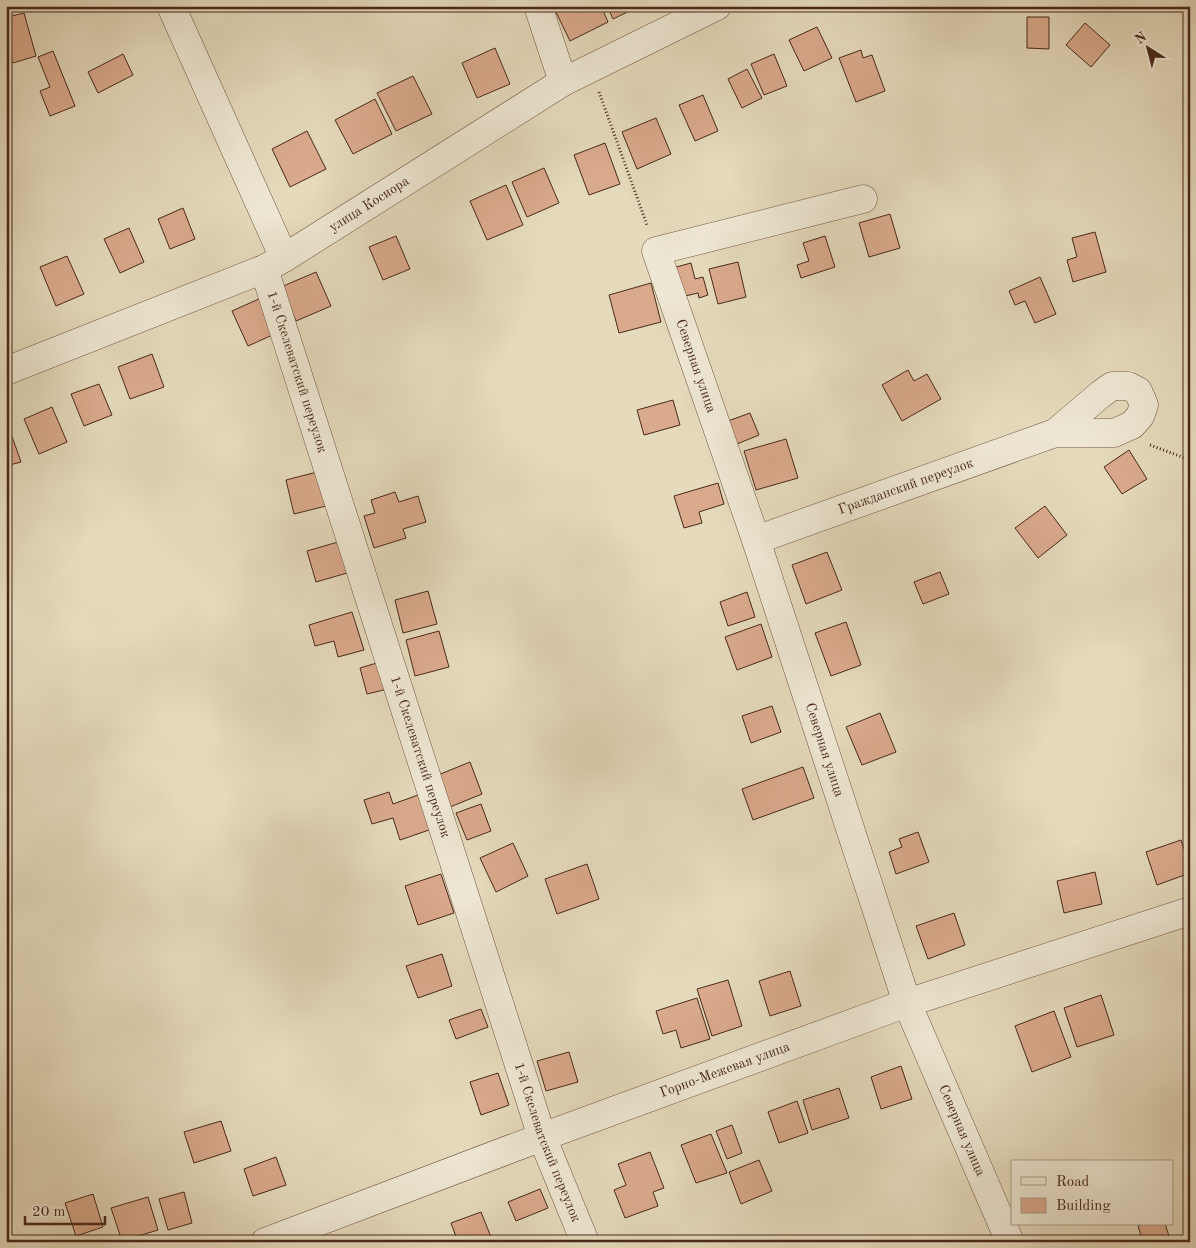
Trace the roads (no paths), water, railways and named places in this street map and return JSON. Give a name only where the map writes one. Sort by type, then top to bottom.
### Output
[{"type":"street","name":"1-й Скелеватский переулок","points":[[171,6],[274,264],[542,1137],[585,1242]]},
{"type":"street","points":[[538,6],[563,82]]},
{"type":"street","name":"улица Косиора","points":[[6,371],[274,264],[563,82],[717,6]]},
{"type":"street","name":"Северная улица","points":[[863,199],[656,251],[756,540],[906,1003],[1010,1242]]},
{"type":"street","name":"Гражданский переулок","points":[[756,540],[1055,433]]},
{"type":"street","name":"Горно-Межевая улица","points":[[265,1242],[542,1137],[906,1003],[1190,910]]}]
